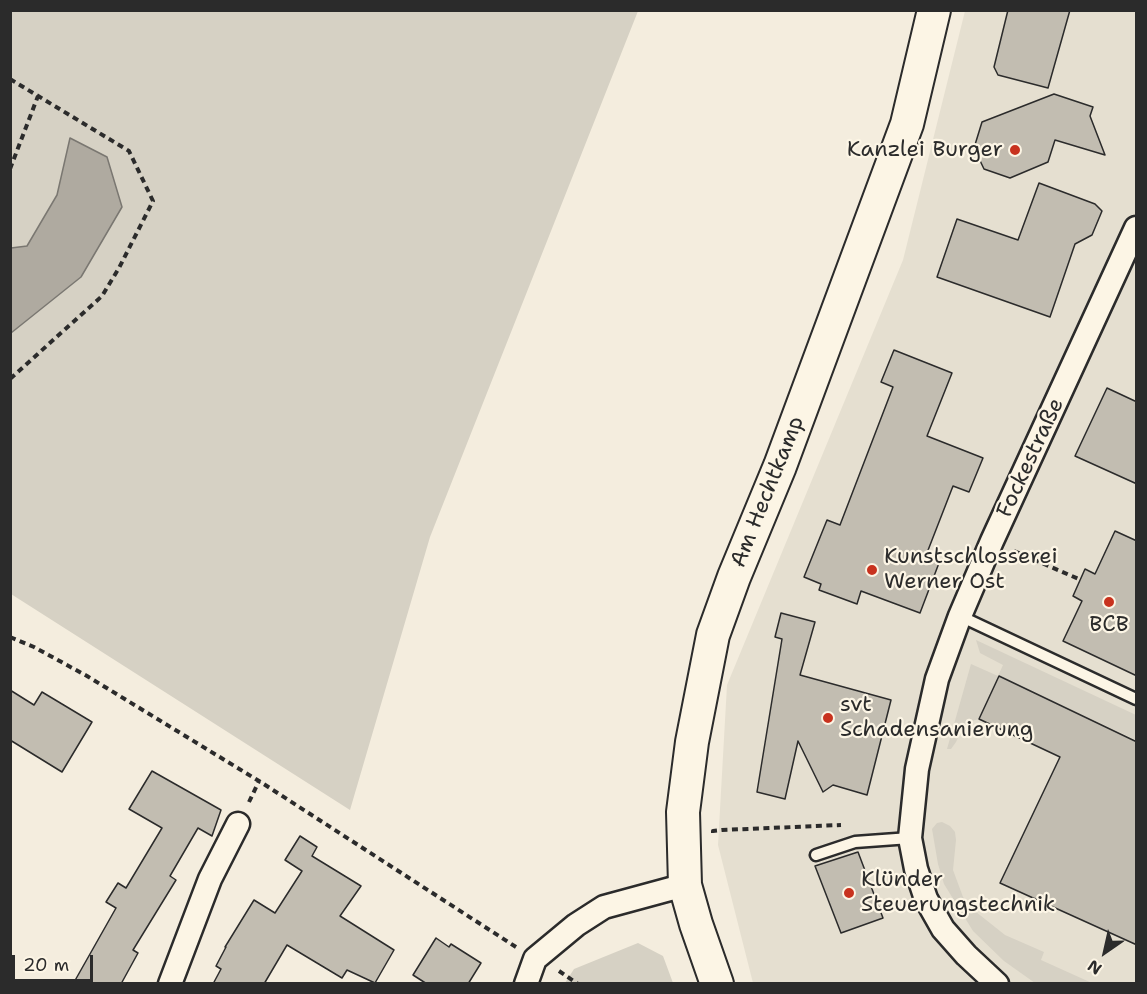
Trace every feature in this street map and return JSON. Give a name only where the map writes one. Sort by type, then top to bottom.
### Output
[{"type":"street","name":"Am Hechtkamp","points":[[717,984],[685,885],[683,812],[692,742],[713,635],[734,577],[780,466],[903,135],[934,10]]},
{"type":"street","name":"Fockestraße","points":[[998,984],[966,955],[943,929],[926,899],[916,869],[910,838],[917,769],[937,679],[960,616],[992,541],[1137,228]]},
{"type":"street","points":[[170,984],[210,879],[238,824]]},
{"type":"street","points":[[526,984],[535,959],[576,925],[604,907],[685,885]]},
{"type":"lane","points":[[960,616],[1137,699]]},
{"type":"lane","points":[[816,855],[855,842],[910,838]]},
{"type":"path","points":[[10,79],[129,151],[153,201],[102,296],[10,379]]},
{"type":"path","points":[[10,169],[38,96]]},
{"type":"path","points":[[992,541],[1081,580]]},
{"type":"path","points":[[10,637],[34,647],[87,676],[259,781],[535,959]]},
{"type":"path","points":[[713,831],[852,825]]},
{"type":"shaded area","points":[[10,11],[638,11],[430,537],[350,810],[11,594],[11,333],[81,277],[70,138],[57,195],[27,246],[11,248]]},
{"type":"shaded area","points":[[965,11],[1136,11],[1136,983],[753,983],[718,845],[727,685],[903,260]]},
{"type":"shaded area","points":[[70,138],[107,157],[122,207],[81,277],[11,333],[11,248],[27,246],[57,195]]},
{"type":"shaded area","points":[[976,640],[1136,715],[1136,740],[999,676],[979,719],[965,723],[956,742],[951,749],[947,749],[971,664],[998,676],[1003,665],[980,653]]},
{"type":"shaded area","points":[[942,822],[955,832],[953,870],[963,897],[971,908],[1005,935],[1044,952],[1041,960],[1092,983],[1035,983],[1004,961],[973,931],[944,884],[938,864],[932,829],[937,823]]},
{"type":"shaded area","points":[[638,943],[663,956],[673,983],[565,983],[574,969]]},
{"type":"building","points":[[1008,10],[1070,10],[1048,88],[998,75],[994,67]]},
{"type":"building","points":[[1054,94],[1093,107],[1090,116],[1105,155],[1055,140],[1048,162],[1010,178],[984,169],[974,148],[982,122]]},
{"type":"building","points":[[1039,183],[1095,204],[1102,211],[1092,235],[1075,244],[1050,317],[937,277],[957,219],[1018,240]]},
{"type":"building","points":[[894,350],[952,373],[927,436],[983,458],[969,492],[953,486],[925,558],[939,563],[920,613],[861,591],[857,604],[819,590],[821,584],[804,577],[827,520],[840,525],[893,387],[881,382]]},
{"type":"building","points":[[1107,388],[1137,402],[1137,484],[1075,456]]},
{"type":"building","name":"BCB","points":[[1115,531],[1137,541],[1137,676],[1063,641],[1082,601],[1073,596],[1085,569],[1095,574]]},
{"type":"building","name":"svt Schadensanierung","points":[[781,613],[815,622],[800,675],[891,700],[867,795],[833,785],[823,792],[798,741],[785,799],[757,792],[782,639],[775,637]]},
{"type":"building","points":[[999,676],[1137,742],[1137,945],[1000,883],[1060,757],[979,719]]},
{"type":"building","points":[[10,690],[34,705],[42,692],[92,722],[62,772],[10,740]]},
{"type":"building","points":[[152,771],[221,810],[212,836],[198,828],[170,876],[176,880],[133,950],[138,953],[121,984],[73,984],[116,908],[106,902],[118,883],[126,888],[162,828],[129,809]]},
{"type":"building","points":[[300,836],[317,847],[312,856],[361,886],[340,916],[394,950],[375,983],[347,970],[342,978],[287,945],[264,984],[213,984],[221,969],[216,966],[225,947],[254,900],[275,913],[302,871],[285,860]]},
{"type":"building","points":[[858,852],[883,918],[841,933],[815,866]]},
{"type":"building","points":[[436,938],[449,947],[451,944],[481,963],[468,984],[427,984],[413,975]]},
{"type":"place","name":"Kanzlei Burger","points":[[1015,150]]},
{"type":"place","name":"Kunstschlosserei Werner Ost","points":[[872,570]]},
{"type":"place","name":"BCB","points":[[1109,602]]},
{"type":"place","name":"svt Schadensanierung","points":[[828,718]]},
{"type":"place","name":"Klünder Steuerungstechnik","points":[[849,893]]}]
